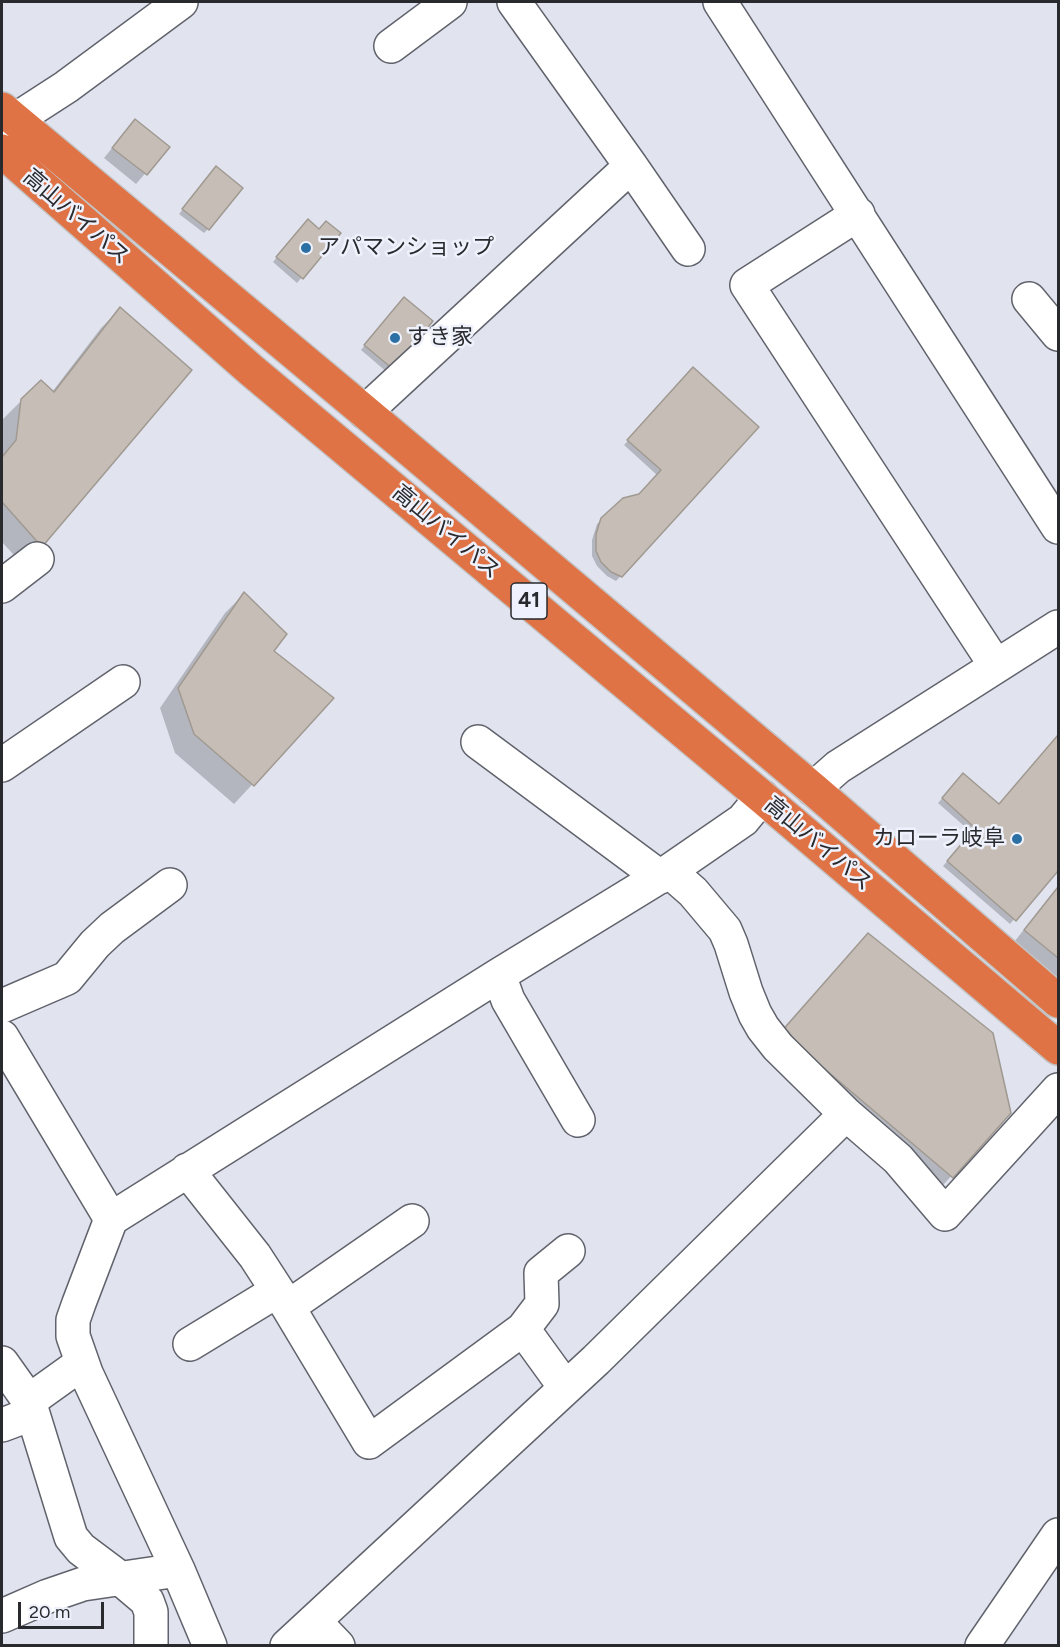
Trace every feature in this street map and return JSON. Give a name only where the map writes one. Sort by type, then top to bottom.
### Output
[{"type":"highway","name":"高山バイパス","points":[[6,119],[365,412],[813,789],[1059,1001]]},
{"type":"highway","name":"高山バイパス","points":[[2,152],[251,370],[1059,1048]]},
{"type":"street","points":[[6,119],[66,87],[181,2]]},
{"type":"street","points":[[391,46],[450,2]]},
{"type":"street","points":[[514,2],[688,249]]},
{"type":"street","points":[[720,2],[1059,527]]},
{"type":"street","points":[[365,412],[631,166]]},
{"type":"street","points":[[858,214],[747,285],[996,666]]},
{"type":"street","points":[[1029,299],[1059,334]]},
{"type":"street","points":[[2,586],[37,558]]},
{"type":"street","points":[[813,789],[838,767],[1059,627]]},
{"type":"street","points":[[2,765],[123,682]]},
{"type":"street","points":[[478,742],[664,874],[693,892],[725,930],[750,1003],[763,1028],[778,1047],[846,1114],[898,1159],[945,1214],[1059,1090]]},
{"type":"street","points":[[210,1646],[178,1570],[82,1363],[73,1336],[73,1320],[111,1219],[664,874],[743,820],[762,797]]},
{"type":"street","points":[[2,1006],[67,978],[95,944],[112,928],[170,885]]},
{"type":"street","points":[[499,975],[508,1000],[578,1120]]},
{"type":"street","points":[[2,1037],[111,1219]]},
{"type":"street","points":[[287,1646],[596,1360],[846,1114]]},
{"type":"street","points":[[187,1170],[255,1256],[369,1442],[523,1329],[542,1304],[541,1273],[568,1251]]},
{"type":"street","points":[[190,1344],[283,1299],[412,1221]]},
{"type":"street","points":[[523,1329],[566,1387]]},
{"type":"street","points":[[2,1363],[31,1405],[71,1537],[81,1549],[147,1601],[151,1612],[152,1646]]},
{"type":"street","points":[[2,1425],[18,1419],[31,1405],[82,1363]]},
{"type":"street","points":[[982,1646],[1059,1535]]},
{"type":"street","points":[[2,1616],[83,1584],[178,1570]]},
{"type":"street","points":[[314,1621],[338,1646]]},
{"type":"building","points":[[135,119],[170,147],[147,175],[112,148]]},
{"type":"building","points":[[216,166],[243,188],[209,230],[182,209]]},
{"type":"building","points":[[308,219],[319,229],[326,221],[341,233],[303,279],[276,257]]},
{"type":"building","points":[[404,297],[433,321],[394,370],[364,345]]},
{"type":"building","points":[[120,307],[192,370],[42,547],[2,502],[2,457],[16,440],[21,399],[41,380],[54,392]]},
{"type":"building","points":[[693,367],[759,427],[622,577],[611,572],[601,562],[596,551],[596,534],[601,518],[623,498],[639,494],[661,470],[627,440]]},
{"type":"building","points":[[244,592],[287,634],[274,651],[334,698],[254,786],[194,734],[178,688]]},
{"type":"building","points":[[1058,735],[1058,871],[1016,921],[947,861],[975,828],[942,798],[963,773],[999,804]]},
{"type":"building","points":[[1058,887],[1058,958],[1024,930]]},
{"type":"building","points":[[868,933],[993,1033],[1011,1113],[953,1178],[781,1032]]},
{"type":"place","name":"アパマンショップ","points":[[306,248]]},
{"type":"place","name":"すき家","points":[[395,338]]},
{"type":"place","name":"カローラ岐阜","points":[[1017,839]]}]
